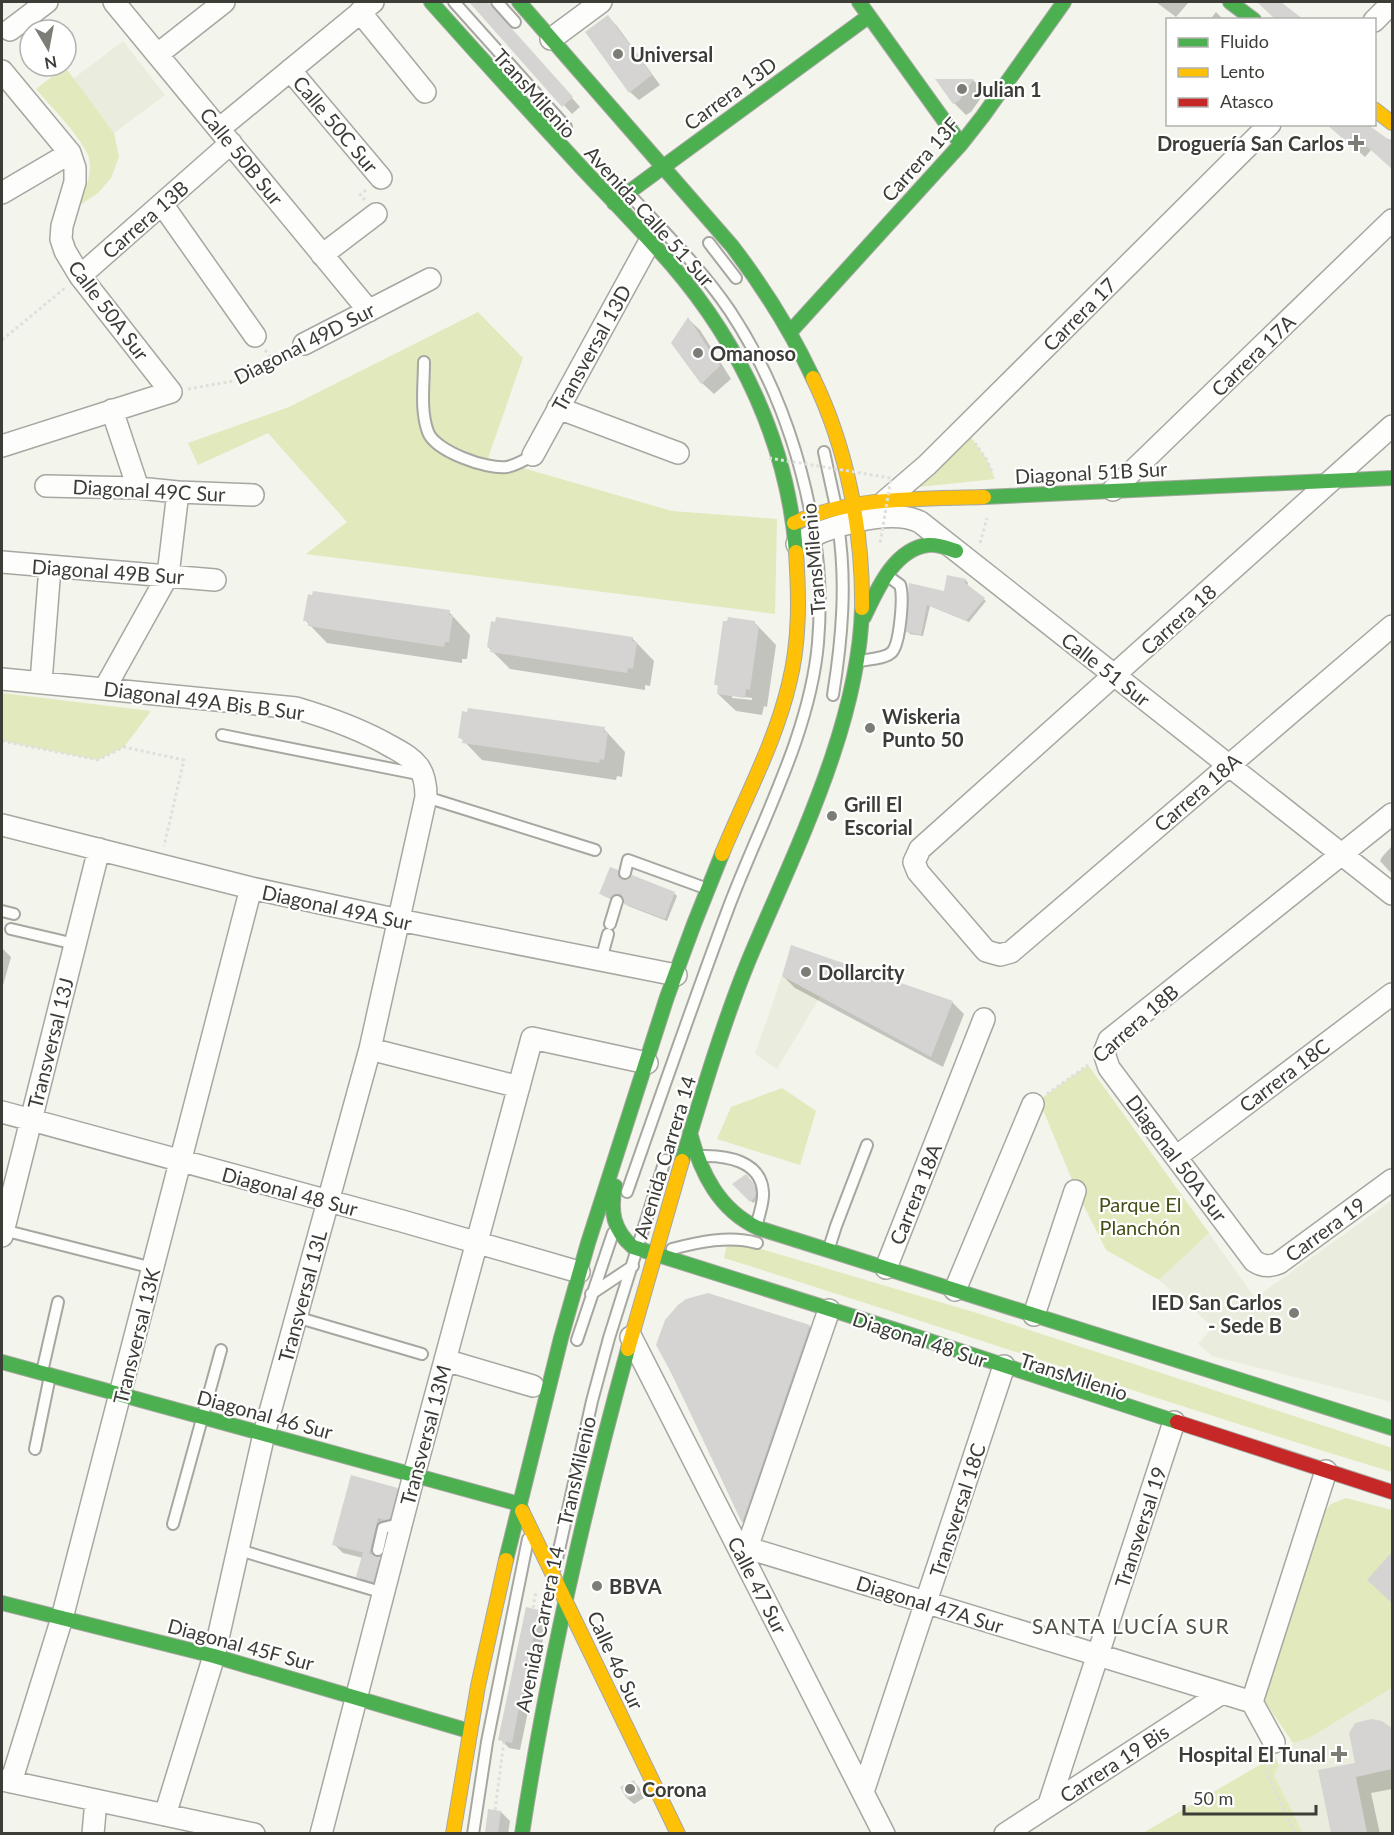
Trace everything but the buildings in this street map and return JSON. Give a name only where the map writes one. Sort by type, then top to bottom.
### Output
[{"type":"main road","name":"Avenida Calle 51 Sur","points":[[431,2],[505,86],[693,289],[732,346],[765,414],[787,484],[795,524]]},
{"type":"main road","name":"Avenida Calle 51 Sur","points":[[519,2],[551,39],[655,173],[748,266],[791,331],[829,414],[843,456],[846,515]]},
{"type":"main road","points":[[859,2],[961,144]]},
{"type":"main road","name":"Carrera 13F","points":[[791,331],[961,144],[984,116],[1064,2]]},
{"type":"main road","points":[[1230,2],[1251,18]]},
{"type":"main road","name":"Carrera 13D","points":[[614,202],[623,188],[655,173],[869,16]]},
{"type":"main road","points":[[1376,111],[1392,123]]},
{"type":"main road","name":"Diagonal 51B Sur","points":[[846,515],[885,501],[1392,478]]},
{"type":"main road","name":"Avenida Carrera 14","points":[[522,1833],[537,1742],[577,1541],[656,1248],[690,1154],[685,1132],[742,979],[826,773],[851,691],[861,624],[861,569],[846,515]]},
{"type":"main road","points":[[795,524],[808,531]]},
{"type":"main road","points":[[795,524],[808,531]]},
{"type":"main road","points":[[453,1833],[469,1731],[505,1558],[579,1272],[659,1022],[708,889],[766,756],[787,696],[797,638],[799,573],[808,531]]},
{"type":"main road","points":[[861,624],[886,576],[899,560],[922,546],[935,545],[956,551]]},
{"type":"main road","points":[[615,1226],[612,1204],[614,1191],[631,1136],[647,1063]]},
{"type":"main road","points":[[690,1154],[723,1203],[756,1227],[1392,1428]]},
{"type":"main road","name":"Diagonal 48 Sur","points":[[615,1226],[625,1241],[637,1248],[656,1248],[829,1310],[1392,1492]]},
{"type":"main road","points":[[688,1278],[718,1269]]},
{"type":"main road","points":[[640,1306],[658,1292]]},
{"type":"main road","name":"Diagonal 46 Sur","points":[[2,1362],[519,1504]]},
{"type":"main road","name":"Calle 46 Sur","points":[[519,1504],[678,1833]]},
{"type":"main road","name":"Diagonal 45F Sur","points":[[2,1603],[214,1656],[469,1731]]},
{"type":"street","points":[[10,30],[47,2]]},
{"type":"street","name":"Calle 50B Sur","points":[[114,2],[369,311]]},
{"type":"street","points":[[158,54],[224,2]]},
{"type":"street","points":[[551,39],[601,2]]},
{"type":"street","points":[[1376,19],[1392,3]]},
{"type":"street","points":[[366,7],[425,92]]},
{"type":"street","name":"Carrera 13B","points":[[80,276],[162,204],[290,70],[366,7]]},
{"type":"street","name":"Calle 50C Sur","points":[[290,70],[381,178]]},
{"type":"street","points":[[2,71],[70,153],[2,193]]},
{"type":"street","name":"Carrera 17","points":[[885,501],[910,481],[967,426],[1268,126]]},
{"type":"street","name":"Calle 50A Sur","points":[[70,153],[75,168],[75,182],[62,226],[61,239],[65,251],[80,276],[171,392]]},
{"type":"street","points":[[162,204],[255,336]]},
{"type":"street","points":[[322,255],[376,214]]},
{"type":"street","name":"Carrera 17A","points":[[1113,490],[1392,220]]},
{"type":"street","name":"Transversal 13D","points":[[533,455],[650,241]]},
{"type":"street","name":"Diagonal 49D Sur","points":[[304,344],[430,279]]},
{"type":"street","points":[[2,446],[171,392]]},
{"type":"street","points":[[558,408],[678,453]]},
{"type":"street","points":[[112,410],[138,488]]},
{"type":"street","name":"Carrera 18","points":[[1000,955],[986,951],[918,872],[914,862],[920,849],[1392,426]]},
{"type":"street","name":"Diagonal 49C Sur","points":[[46,486],[138,488],[253,495]]},
{"type":"street","points":[[105,688],[168,575],[178,492]]},
{"type":"street","name":"Calle 51 Sur","points":[[808,531],[846,515],[910,518],[920,522],[1392,894]]},
{"type":"street","name":"Diagonal 49B Sur","points":[[2,562],[215,580]]},
{"type":"street","points":[[41,682],[50,567]]},
{"type":"street","name":"Carrera 18A","points":[[1000,955],[1011,952],[1392,626]]},
{"type":"street","name":"Diagonal 49A Bis B Sur","points":[[2,679],[296,708],[334,719],[377,738],[410,758],[423,775]]},
{"type":"street","name":"Transversal 13L","points":[[165,1815],[214,1656],[264,1434],[370,1049],[426,797],[423,775]]},
{"type":"street","name":"Carrera 18B","points":[[1104,1053],[1109,1040],[1392,814]]},
{"type":"street","name":"Diagonal 49A Sur","points":[[2,825],[251,888],[676,975]]},
{"type":"street","name":"Transversal 13J","points":[[2,1233],[99,849]]},
{"type":"street","name":"Transversal 13K","points":[[6,1781],[62,1618],[251,888]]},
{"type":"street","name":"Carrera 18C","points":[[1176,1157],[1392,994]]},
{"type":"street","name":"Carrera 18A","points":[[886,1268],[984,1019]]},
{"type":"street","name":"Transversal 13M","points":[[321,1833],[414,1475],[532,1038],[647,1063]]},
{"type":"street","points":[[370,1049],[519,1087]]},
{"type":"street","name":"Diagonal 50A Sur","points":[[1104,1053],[1109,1068],[1254,1261]]},
{"type":"street","points":[[955,1290],[1033,1104]]},
{"type":"street","name":"Diagonal 48 Sur","points":[[2,1112],[579,1272]]},
{"type":"street","name":"Carrera 19","points":[[1254,1261],[1261,1265],[1271,1266],[1280,1263],[1392,1180]]},
{"type":"street","points":[[1034,1315],[1075,1191]]},
{"type":"street","points":[[742,1546],[829,1310]]},
{"type":"street","name":"Calle 47 Sur","points":[[631,1337],[742,1546],[884,1833]]},
{"type":"street","points":[[445,1360],[533,1386]]},
{"type":"street","name":"Transversal 18C","points":[[863,1792],[1004,1366]]},
{"type":"street","name":"Transversal 19","points":[[1049,1804],[1174,1422]]},
{"type":"street","points":[[1274,1742],[1252,1702],[1326,1471]]},
{"type":"street","name":"Diagonal 47A Sur","points":[[742,1546],[1252,1702]]},
{"type":"street","name":"Carrera 19 Bis","points":[[1005,1833],[1222,1693]]},
{"type":"street","points":[[6,1781],[254,1833]]},
{"type":"street","points":[[93,1833],[96,1800]]},
{"type":"lane","name":"TransMilenio","points":[[454,2],[572,133]]},
{"type":"lane","name":"TransMilenio","points":[[497,2],[521,28]]},
{"type":"lane","name":"TransMilenio","points":[[576,1346],[591,1294],[704,973],[797,735],[806,705],[818,634],[819,585],[808,531],[796,448],[769,382],[730,311],[697,270],[623,188]]},
{"type":"lane","points":[[705,238],[741,284]]},
{"type":"lane","points":[[424,362],[423,416],[429,435],[447,451],[488,466],[507,466],[533,455]]},
{"type":"lane","name":"TransMilenio","points":[[820,439],[846,515],[838,665],[831,704]]},
{"type":"lane","points":[[856,661],[883,656],[894,649],[902,596],[900,585],[886,576]]},
{"type":"lane","points":[[222,735],[423,775]]},
{"type":"lane","points":[[426,797],[595,850]]},
{"type":"lane","points":[[625,873],[628,860],[708,889]]},
{"type":"lane","points":[[601,960],[617,901]]},
{"type":"lane","points":[[2,911],[14,914]]},
{"type":"lane","points":[[11,929],[75,944]]},
{"type":"lane","points":[[829,1251],[836,1226],[867,1145]]},
{"type":"lane","name":"TransMilenio","points":[[550,1590],[592,1401],[609,1338],[632,1268],[637,1248],[638,1229],[667,1154]]},
{"type":"lane","points":[[690,1170],[690,1154],[737,1159],[750,1166],[760,1179],[764,1192],[756,1227]]},
{"type":"lane","points":[[591,1294],[632,1268],[656,1248],[638,1229]]},
{"type":"lane","points":[[733,1229],[750,1241]]},
{"type":"lane","points":[[2,1233],[153,1268]]},
{"type":"lane","points":[[625,1289],[677,1256],[715,1241],[750,1241],[773,1248]]},
{"type":"lane","points":[[718,1269],[774,1280]]},
{"type":"lane","points":[[35,1449],[58,1302]]},
{"type":"lane","points":[[296,1317],[422,1354]]},
{"type":"lane","points":[[173,1524],[221,1350]]},
{"type":"lane","name":"TransMilenio","points":[[473,1833],[487,1742],[534,1509]]},
{"type":"lane","points":[[378,1550],[383,1528],[391,1526],[400,1529]]},
{"type":"lane","points":[[239,1551],[384,1593]]},
{"type":"path","points":[[2,340],[80,276]]},
{"type":"path","name":"Diagonal 49D Sur","points":[[171,392],[233,381],[304,344]]},
{"type":"path","points":[[967,426],[971,437],[987,460],[995,479],[994,496],[973,564]]},
{"type":"path","points":[[769,458],[891,478],[880,544]]},
{"type":"path","points":[[2,741],[98,760],[124,747],[184,760],[159,865]]},
{"type":"path","name":"Carrera 18B","points":[[1033,1104],[1104,1053]]},
{"type":"path","points":[[495,1810],[504,1741]]},
{"type":"path","points":[[1274,1742],[1280,1754],[1266,1772],[1296,1833]]},
{"type":"shaded area","points":[[123,41],[165,95],[114,133],[73,79],[78,78],[78,75]]},
{"type":"shaded area","points":[[782,976],[820,997],[777,1069],[755,1054]]},
{"type":"shaded area","name":"IED San Carlos - Sede B","points":[[1392,1200],[1392,1402],[1212,1356],[1198,1344],[1213,1327],[1159,1280],[1209,1233],[1255,1298]]},
{"type":"shaded area","name":"Hospital El Tunal","points":[[1392,1688],[1392,1833],[1303,1833],[1274,1775],[1279,1765],[1293,1743],[1309,1738]]},
{"type":"green space","points":[[50,78],[73,78],[114,133],[119,157],[111,178],[98,193],[77,207],[86,188],[89,174],[87,153],[70,128],[36,89]]},
{"type":"green space","points":[[478,312],[523,358],[488,458],[672,511],[777,519],[775,614],[306,554],[347,522],[268,433],[198,465],[188,443],[289,407]]},
{"type":"green space","points":[[971,437],[987,460],[995,479],[919,487]]},
{"type":"green space","points":[[2,693],[151,711],[124,747],[98,760],[2,741]]},
{"type":"green space","name":"Parque El Planchón","points":[[1088,1065],[1209,1233],[1159,1280],[1106,1250],[1077,1192],[1039,1100]]},
{"type":"green space","points":[[782,1088],[816,1111],[800,1165],[717,1139],[731,1107]]},
{"type":"green space","points":[[727,1245],[748,1245],[980,1314],[1392,1448],[1392,1472],[724,1258]]},
{"type":"green space","points":[[1346,1498],[1392,1510],[1392,1688],[1309,1738],[1293,1743],[1264,1700],[1322,1514],[1331,1504]]},
{"type":"green space","points":[[1275,1756],[1279,1765],[1274,1775],[1303,1833],[1143,1833]]},
{"type":"traffic: fast","points":[[431,2],[671,264],[719,328],[757,398],[771,435],[783,473],[796,552]]},
{"type":"traffic: fast","points":[[519,2],[732,246],[776,310],[813,378]]},
{"type":"traffic: fast","points":[[859,2],[961,144]]},
{"type":"traffic: fast","points":[[791,331],[961,144],[1064,2]]},
{"type":"traffic: fast","points":[[1230,2],[1251,18]]},
{"type":"traffic: fast","points":[[614,203],[869,16]]},
{"type":"traffic: fast","points":[[984,497],[1392,478]]},
{"type":"traffic: fast","points":[[864,617],[888,572],[905,554],[928,545],[956,551]]},
{"type":"traffic: fast","points":[[682,1161],[713,1060],[739,986],[803,834],[836,744],[849,698],[858,653],[862,608]]},
{"type":"traffic: fast","points":[[506,1560],[561,1338],[588,1243],[667,997],[722,854]]},
{"type":"traffic: fast","points":[[690,1133],[706,1176],[722,1201],[732,1211],[758,1228],[1392,1428]]},
{"type":"traffic: fast","points":[[615,1186],[613,1212],[617,1227],[633,1247],[1177,1422]]},
{"type":"traffic: fast","points":[[522,1834],[543,1712],[568,1590],[596,1469],[628,1349]]},
{"type":"traffic: fast","points":[[2,1362],[519,1504],[522,1511]]},
{"type":"traffic: fast","points":[[2,1603],[214,1656],[469,1731]]},
{"type":"traffic: slow","points":[[1376,111],[1392,123]]},
{"type":"traffic: slow","points":[[813,378],[835,433],[851,490],[860,549],[862,608]]},
{"type":"traffic: slow","points":[[794,523],[816,514],[863,503],[984,497]]},
{"type":"traffic: slow","points":[[722,854],[768,749],[793,668],[798,618],[796,552]]},
{"type":"traffic: slow","points":[[628,1349],[682,1161]]},
{"type":"traffic: slow","points":[[522,1511],[678,1834]]},
{"type":"traffic: slow","points":[[453,1834],[478,1686],[506,1560]]},
{"type":"traffic: jam","points":[[1177,1422],[1392,1492]]},
{"type":"place","name":"Universal","points":[[618,54]]},
{"type":"place","name":"Julian 1","points":[[962,89]]},
{"type":"place","name":"Droguería San Carlos","points":[[1356,143]]},
{"type":"place","name":"Omanoso","points":[[698,353]]},
{"type":"place","name":"Wiskeria Punto 50","points":[[870,728]]},
{"type":"place","name":"Grill El Escorial","points":[[832,816]]},
{"type":"place","name":"Dollarcity","points":[[806,972]]},
{"type":"place","name":"IED San Carlos - Sede B","points":[[1294,1313]]},
{"type":"place","name":"BBVA","points":[[597,1586]]},
{"type":"place","name":"Hospital El Tunal","points":[[1339,1754]]},
{"type":"place","name":"Corona","points":[[630,1789]]},
{"type":"district","name":"SANTA LUCÍA SUR","points":[[1131,1625]]}]
